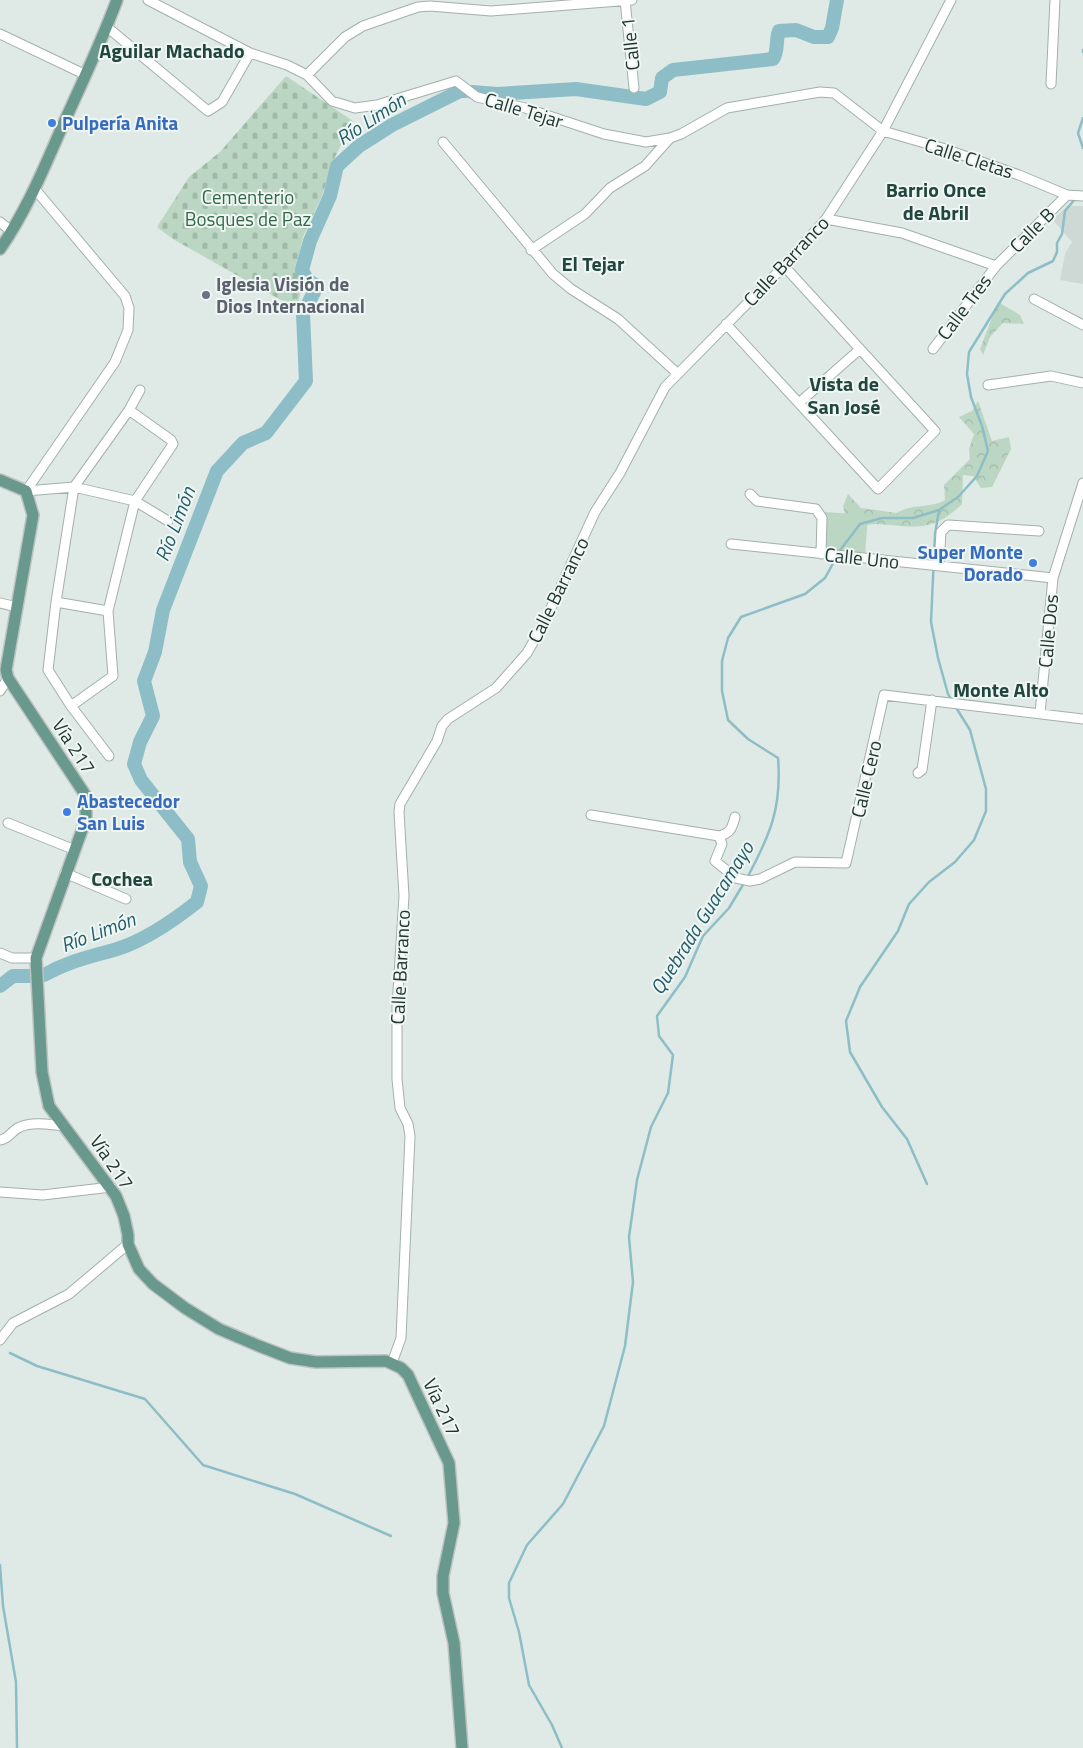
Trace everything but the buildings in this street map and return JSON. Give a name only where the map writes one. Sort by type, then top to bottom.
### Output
[{"type":"main road","points":[[0,250],[12,232],[34,188],[108,27],[117,0]]},
{"type":"main road","points":[[0,480],[26,491],[33,516],[6,670],[8,678]]},
{"type":"main road","name":"Vía 217","points":[[8,678],[86,796],[86,818],[65,872],[36,958],[45,1090],[50,1106],[111,1187],[124,1216],[128,1244],[139,1269],[153,1284],[219,1329],[290,1358],[316,1362],[371,1361],[392,1363],[408,1375],[427,1421],[449,1463],[451,1473],[454,1523],[443,1584],[454,1643],[462,1748]]},
{"type":"street","name":"Calle Tejar","points":[[148,0],[250,53],[287,65],[306,75],[332,101],[355,108],[377,105],[456,81],[477,97],[525,108],[604,134],[646,142],[670,138],[727,108],[820,92],[834,94],[883,132]]},
{"type":"street","name":"Calle 1","points":[[625,0],[634,88]]},
{"type":"street","points":[[306,75],[345,37],[363,26],[418,7],[430,6],[492,12],[523,4],[632,0]]},
{"type":"street","name":"Calle Barranco","points":[[392,1363],[400,1338],[410,1136],[408,1124],[400,1108],[396,1030],[404,896],[399,831],[400,804],[437,740],[442,726],[448,719],[496,688],[527,653],[546,621],[595,512],[620,473],[655,402],[665,387],[784,266],[826,219],[883,132],[951,0]]},
{"type":"street","points":[[1052,84],[1055,0]]},
{"type":"street","points":[[108,27],[208,111],[222,102],[250,53]]},
{"type":"street","points":[[0,34],[86,75]]},
{"type":"street","name":"Calle Cletas","points":[[883,132],[951,151],[1019,175],[1067,195],[1083,196]]},
{"type":"street","points":[[531,250],[585,214],[610,188],[645,166],[670,138]]},
{"type":"street","points":[[443,142],[531,250],[553,274],[571,289],[618,319],[678,374]]},
{"type":"street","points":[[26,491],[115,362],[128,330],[129,308],[125,296],[34,188]]},
{"type":"street","name":"Calle B","points":[[996,266],[1067,195]]},
{"type":"street","points":[[826,219],[902,232],[996,266]]},
{"type":"street","points":[[0,222],[12,232]]},
{"type":"street","points":[[726,324],[800,402],[878,489],[934,431],[784,266]]},
{"type":"street","name":"Calle Tres","points":[[933,349],[996,266]]},
{"type":"street","points":[[1034,299],[1083,325]]},
{"type":"street","points":[[800,402],[860,349]]},
{"type":"street","points":[[988,385],[1051,376],[1083,383]]},
{"type":"street","points":[[109,756],[48,673],[56,602],[74,487],[129,410],[140,390]]},
{"type":"street","points":[[71,706],[113,676],[108,611],[135,501],[173,444],[171,440],[129,410]]},
{"type":"street","name":"Calle Dos","points":[[1040,713],[1053,578],[1083,483]]},
{"type":"street","points":[[26,491],[74,487],[135,501],[168,520]]},
{"type":"street","points":[[750,494],[757,501],[816,509],[822,518],[821,554]]},
{"type":"street","points":[[939,565],[941,532],[948,524],[1039,531]]},
{"type":"street","name":"Calle Uno","points":[[732,544],[1053,578]]},
{"type":"street","points":[[56,602],[108,611]]},
{"type":"street","points":[[0,603],[17,607]]},
{"type":"street","points":[[0,691],[8,678]]},
{"type":"street","name":"Calle Cero","points":[[719,836],[722,844],[716,861],[736,878],[745,881],[760,879],[795,862],[846,862],[884,695],[932,700]]},
{"type":"street","points":[[918,773],[922,770],[932,700],[1083,719]]},
{"type":"street","points":[[591,815],[719,836],[731,831],[735,817]]},
{"type":"street","points":[[8,823],[75,850]]},
{"type":"street","points":[[65,872],[126,899]]},
{"type":"street","points":[[0,953],[12,958],[36,958]]},
{"type":"street","points":[[0,1140],[5,1139],[18,1128],[30,1124],[65,1126]]},
{"type":"street","points":[[0,1192],[43,1195],[111,1187]]},
{"type":"street","points":[[0,1340],[13,1323],[69,1294],[128,1244]]},
{"type":"shaded area","points":[[1067,206],[1083,206],[1083,284],[1060,280],[1065,254],[1072,242],[1053,220]]},
{"type":"green space","name":"Cementerio Bosques de Paz","points":[[286,76],[353,121],[332,163],[322,196],[303,237],[296,270],[302,286],[298,304],[281,300],[173,239],[157,227],[189,177],[220,152]]},
{"type":"green space","points":[[998,302],[1020,315],[1024,324],[1003,323],[990,337],[983,355],[980,349]]},
{"type":"green space","points":[[978,401],[992,441],[1009,437],[1011,449],[992,487],[981,488],[973,476],[963,475],[962,504],[941,520],[922,526],[875,524],[849,529],[843,506],[848,494],[861,508],[897,513],[909,508],[939,503],[945,500],[944,485],[970,459],[969,449],[974,434],[959,417],[972,411]]},
{"type":"green space","points":[[825,512],[868,515],[865,555],[825,550],[823,547]]},
{"type":"waterway","name":"Río Limón","points":[[472,92],[497,94],[576,89],[646,99],[660,92],[662,78],[673,70],[773,59],[779,31],[796,30],[814,37],[828,37],[832,28],[837,0]]},
{"type":"waterway","name":"Río Limón","points":[[44,975],[71,963],[138,941],[169,923],[197,902],[201,886],[190,862],[188,839],[141,780],[134,764],[140,742],[153,716],[144,681],[155,652],[163,610],[217,471],[243,443],[266,433],[306,381],[303,314],[317,286],[307,280],[302,270],[310,241],[330,196],[337,166],[359,146],[392,125],[460,91],[466,91]]},
{"type":"waterway","name":"Quebrada Guacamayo","points":[[1083,118],[1078,133],[1083,148]]},
{"type":"waterway","name":"Quebrada Guacamayo","points":[[838,553],[860,524],[882,518],[913,518],[939,510],[958,497],[977,476],[988,451],[982,426],[971,397],[967,374],[969,352],[1005,294],[1028,273],[1053,261],[1057,252],[1057,243],[1062,234],[1065,211],[1075,199]]},
{"type":"waterway","points":[[939,510],[935,534],[931,622],[938,658],[948,694],[952,701]]},
{"type":"waterway","name":"Quebrada Guacamayo","points":[[747,878],[773,821],[778,792],[778,758],[748,739],[728,720],[722,691],[722,661],[728,638],[741,617],[805,594],[825,578],[836,558]]},
{"type":"waterway","points":[[927,1184],[907,1139],[882,1107],[850,1052],[846,1021],[860,987],[898,931],[909,904],[929,882],[955,862],[974,840],[986,811],[986,789],[970,730],[955,706]]},
{"type":"waterway","name":"Quebrada Guacamayo","points":[[562,1748],[552,1725],[529,1685],[519,1632],[509,1598],[509,1583],[527,1545],[563,1504],[604,1426],[625,1346],[633,1282],[629,1237],[637,1180],[651,1127],[668,1093],[673,1055],[659,1036],[657,1016],[685,977],[703,936],[729,908],[744,883]]},
{"type":"waterway","name":"Río Limón","points":[[0,986],[13,976],[33,976]]},
{"type":"waterway","points":[[10,1353],[37,1366],[145,1399],[203,1465],[295,1494],[391,1536]]},
{"type":"waterway","points":[[0,1565],[3,1606],[16,1682],[17,1748]]},
{"type":"place","name":"Pulpería Anita","points":[[52,123]]},
{"type":"place","name":"Iglesia Visión de Dios Internacional","points":[[206,295]]},
{"type":"place","name":"Super Monte Dorado","points":[[1033,563]]},
{"type":"place","name":"Abastecedor San Luis","points":[[67,812]]},
{"type":"district","name":"Aguilar Machado","points":[[172,51]]},
{"type":"district","name":"Barrio Once de Abril","points":[[936,202]]},
{"type":"district","name":"El Tejar","points":[[593,264]]},
{"type":"district","name":"Vista de San José","points":[[844,396]]},
{"type":"district","name":"Monte Alto","points":[[1001,690]]},
{"type":"district","name":"Cochea","points":[[122,879]]}]
